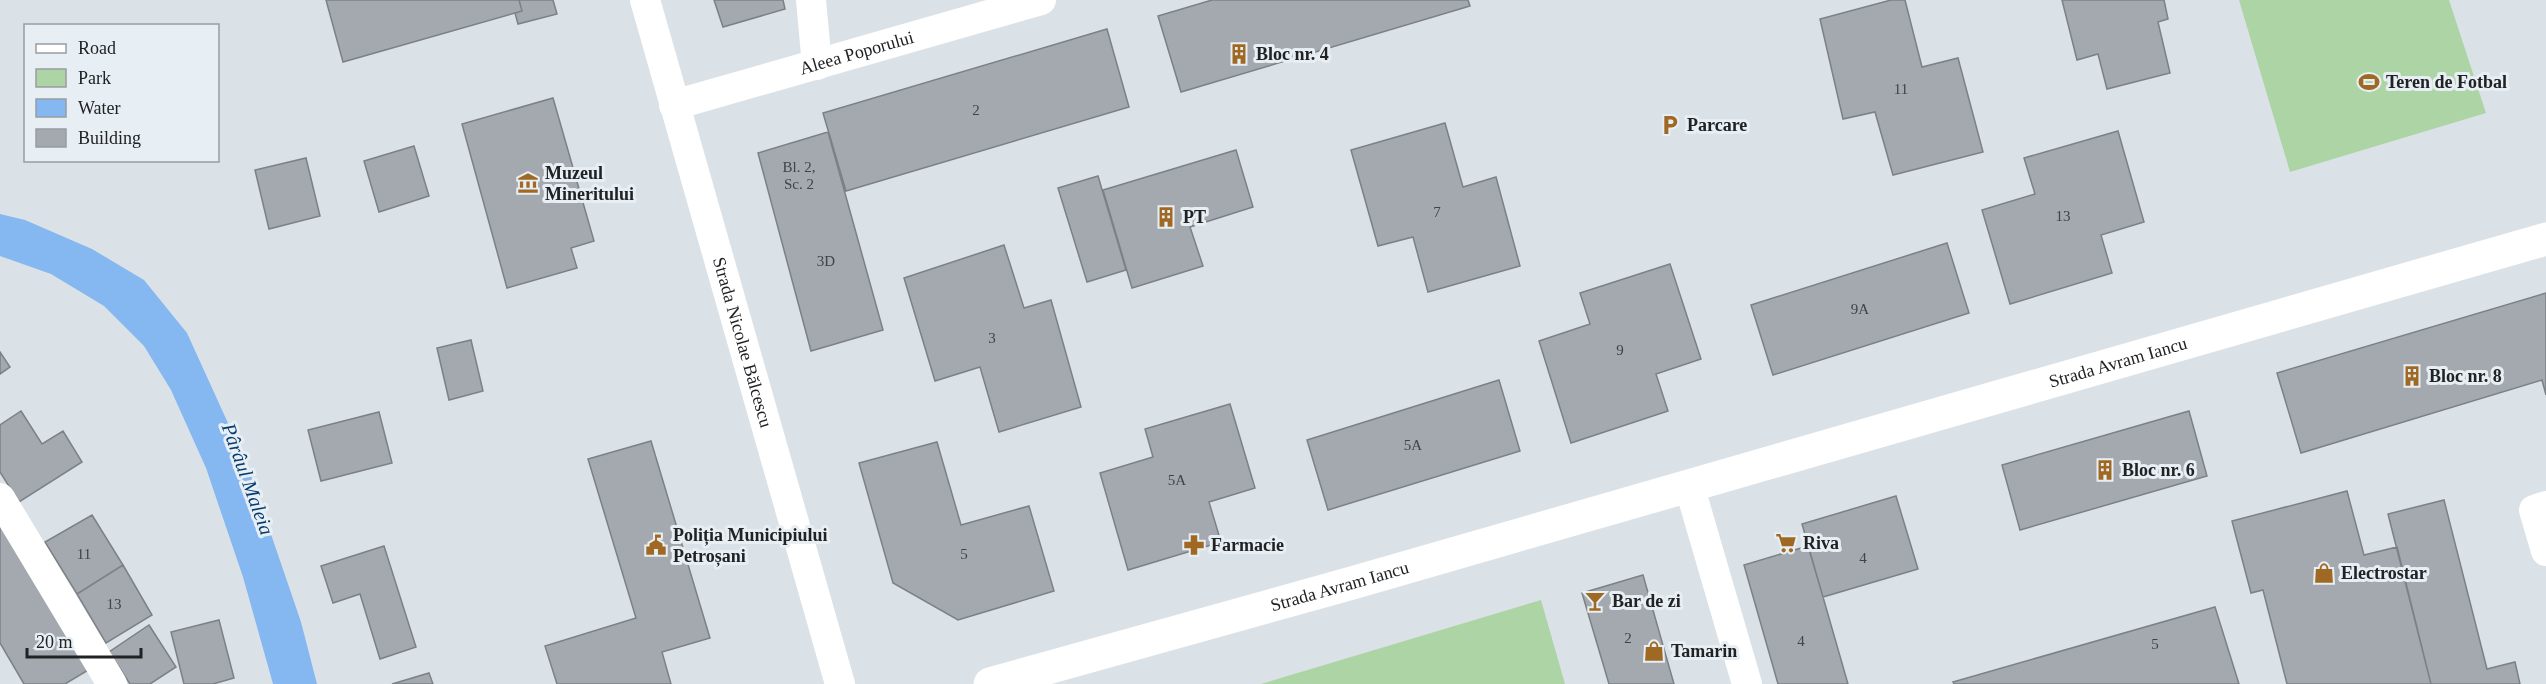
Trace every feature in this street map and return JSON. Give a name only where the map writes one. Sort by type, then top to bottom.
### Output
[{"type":"street","name":"Strada Nicolae Bălcescu","points":[[645,0],[840,684]]},
{"type":"street","points":[[810,0],[817,65]]},
{"type":"street","name":"Aleea Poporului","points":[[674,105],[1041,0]]},
{"type":"street","name":"Strada Avram Iancu","points":[[990,684],[1352,583],[2546,239]]},
{"type":"street","points":[[1689,485],[1747,684]]},
{"type":"street","points":[[0,498],[112,684]]},
{"type":"street","points":[[2540,508],[2546,551]]},
{"type":"green space","name":"Teren de Fotbal","points":[[2239,0],[2449,0],[2486,113],[2290,172]]},
{"type":"green space","points":[[1541,600],[1565,684],[1261,684]]},
{"type":"water","name":"Pârâul Maleia","points":[[0,214],[25,220],[92,249],[144,280],[187,333],[248,467],[301,622],[317,684],[273,684],[243,577],[206,468],[171,390],[144,346],[104,306],[51,274],[0,256]]},
{"type":"building","points":[[326,0],[519,0],[522,11],[343,62]]},
{"type":"building","points":[[519,0],[553,0],[557,14],[518,24],[515,13],[522,11]]},
{"type":"building","points":[[714,0],[783,0],[785,9],[723,27]]},
{"type":"building","name":"Bloc nr. 4","points":[[1212,0],[1468,0],[1470,6],[1181,92],[1158,16]]},
{"type":"building","points":[[1891,0],[1905,0],[1922,67],[1958,58],[1983,152],[1893,175],[1875,112],[1843,119],[1820,19]]},
{"type":"building","points":[[2062,0],[2164,0],[2168,19],[2158,22],[2170,73],[2107,89],[2098,54],[2077,60]]},
{"type":"building","points":[[1107,29],[1129,107],[846,191],[823,113]]},
{"type":"building","name":"Muzeul Mineritului","points":[[553,98],[594,241],[571,248],[577,268],[507,288],[462,124]]},
{"type":"building","points":[[1445,123],[1463,187],[1496,177],[1520,266],[1428,292],[1413,237],[1378,246],[1351,150]]},
{"type":"building","points":[[2118,131],[2144,222],[2101,235],[2112,273],[2010,304],[1982,210],[2035,194],[2024,158]]},
{"type":"building","points":[[828,132],[883,330],[811,351],[758,153]]},
{"type":"building","points":[[414,146],[429,196],[379,212],[364,161]]},
{"type":"building","name":"PT","points":[[1236,150],[1253,207],[1190,227],[1203,266],[1132,288],[1103,190]]},
{"type":"building","points":[[306,158],[320,216],[269,229],[255,170]]},
{"type":"building","points":[[1098,176],[1126,270],[1087,282],[1058,188]]},
{"type":"building","points":[[1947,243],[1969,313],[1773,375],[1751,305]]},
{"type":"building","points":[[1004,245],[1024,308],[1051,300],[1081,407],[999,432],[980,367],[935,381],[904,278]]},
{"type":"building","points":[[1670,264],[1701,359],[1656,374],[1668,411],[1571,443],[1539,341],[1590,324],[1580,293]]},
{"type":"building","name":"Bloc nr. 8","points":[[2546,293],[2546,395],[2542,380],[2301,453],[2277,373]]},
{"type":"building","points":[[471,340],[483,391],[449,400],[437,348]]},
{"type":"building","points":[[0,352],[10,367],[0,374]]},
{"type":"building","points":[[1499,380],[1520,451],[1328,510],[1307,440]]},
{"type":"building","points":[[1230,404],[1255,488],[1209,502],[1221,542],[1128,570],[1100,473],[1153,457],[1145,429]]},
{"type":"building","points":[[21,411],[42,444],[63,431],[82,462],[19,502],[0,472],[0,425]]},
{"type":"building","name":"Bloc nr. 6","points":[[2189,411],[2207,476],[2020,530],[2002,465]]},
{"type":"building","points":[[379,412],[392,463],[321,481],[308,430]]},
{"type":"building","points":[[651,441],[710,638],[662,652],[671,684],[557,684],[545,646],[636,618],[588,459]]},
{"type":"building","points":[[937,442],[961,525],[1029,506],[1054,591],[958,620],[893,583],[859,463]]},
{"type":"building","name":"Electrostar","points":[[2347,491],[2364,555],[2397,547],[2431,684],[2287,684],[2263,590],[2251,593],[2232,521]]},
{"type":"building","points":[[1896,496],[1918,569],[1823,597],[1802,524]]},
{"type":"building","points":[[2444,500],[2487,669],[2515,662],[2520,684],[2431,684],[2388,514]]},
{"type":"building","points":[[92,515],[123,565],[77,594],[45,542]]},
{"type":"building","points":[[0,521],[90,669],[65,684],[24,684],[0,643]]},
{"type":"building","points":[[384,546],[416,647],[380,659],[360,594],[333,603],[321,566]]},
{"type":"building","points":[[1808,546],[1848,684],[1778,684],[1744,565]]},
{"type":"building","points":[[123,565],[152,615],[106,643],[77,594]]},
{"type":"building","points":[[1643,575],[1674,684],[1609,684],[1582,593]]},
{"type":"building","points":[[2215,607],[2239,684],[1954,684],[1953,682]]},
{"type":"building","points":[[219,620],[234,678],[213,684],[184,684],[171,632]]},
{"type":"building","points":[[149,625],[176,667],[150,684],[130,684],[109,652]]},
{"type":"building","points":[[429,673],[433,684],[392,684]]},
{"type":"place","name":"Bloc nr. 4","points":[[1239,54]]},
{"type":"place","name":"Teren de Fotbal","points":[[2369,82]]},
{"type":"place","name":"Parcare","points":[[1670,125]]},
{"type":"place","name":"Muzeul Mineritului","points":[[528,183]]},
{"type":"place","name":"PT","points":[[1166,217]]},
{"type":"place","name":"Bloc nr. 8","points":[[2412,376]]},
{"type":"place","name":"Bloc nr. 6","points":[[2105,470]]},
{"type":"place","name":"Riva","points":[[1786,543]]},
{"type":"place","name":"Poliția Municipiului Petroșani","points":[[656,545]]},
{"type":"place","name":"Farmacie","points":[[1194,545]]},
{"type":"place","name":"Electrostar","points":[[2324,573]]},
{"type":"place","name":"Bar de zi","points":[[1595,601]]},
{"type":"place","name":"Tamarin","points":[[1654,651]]}]
